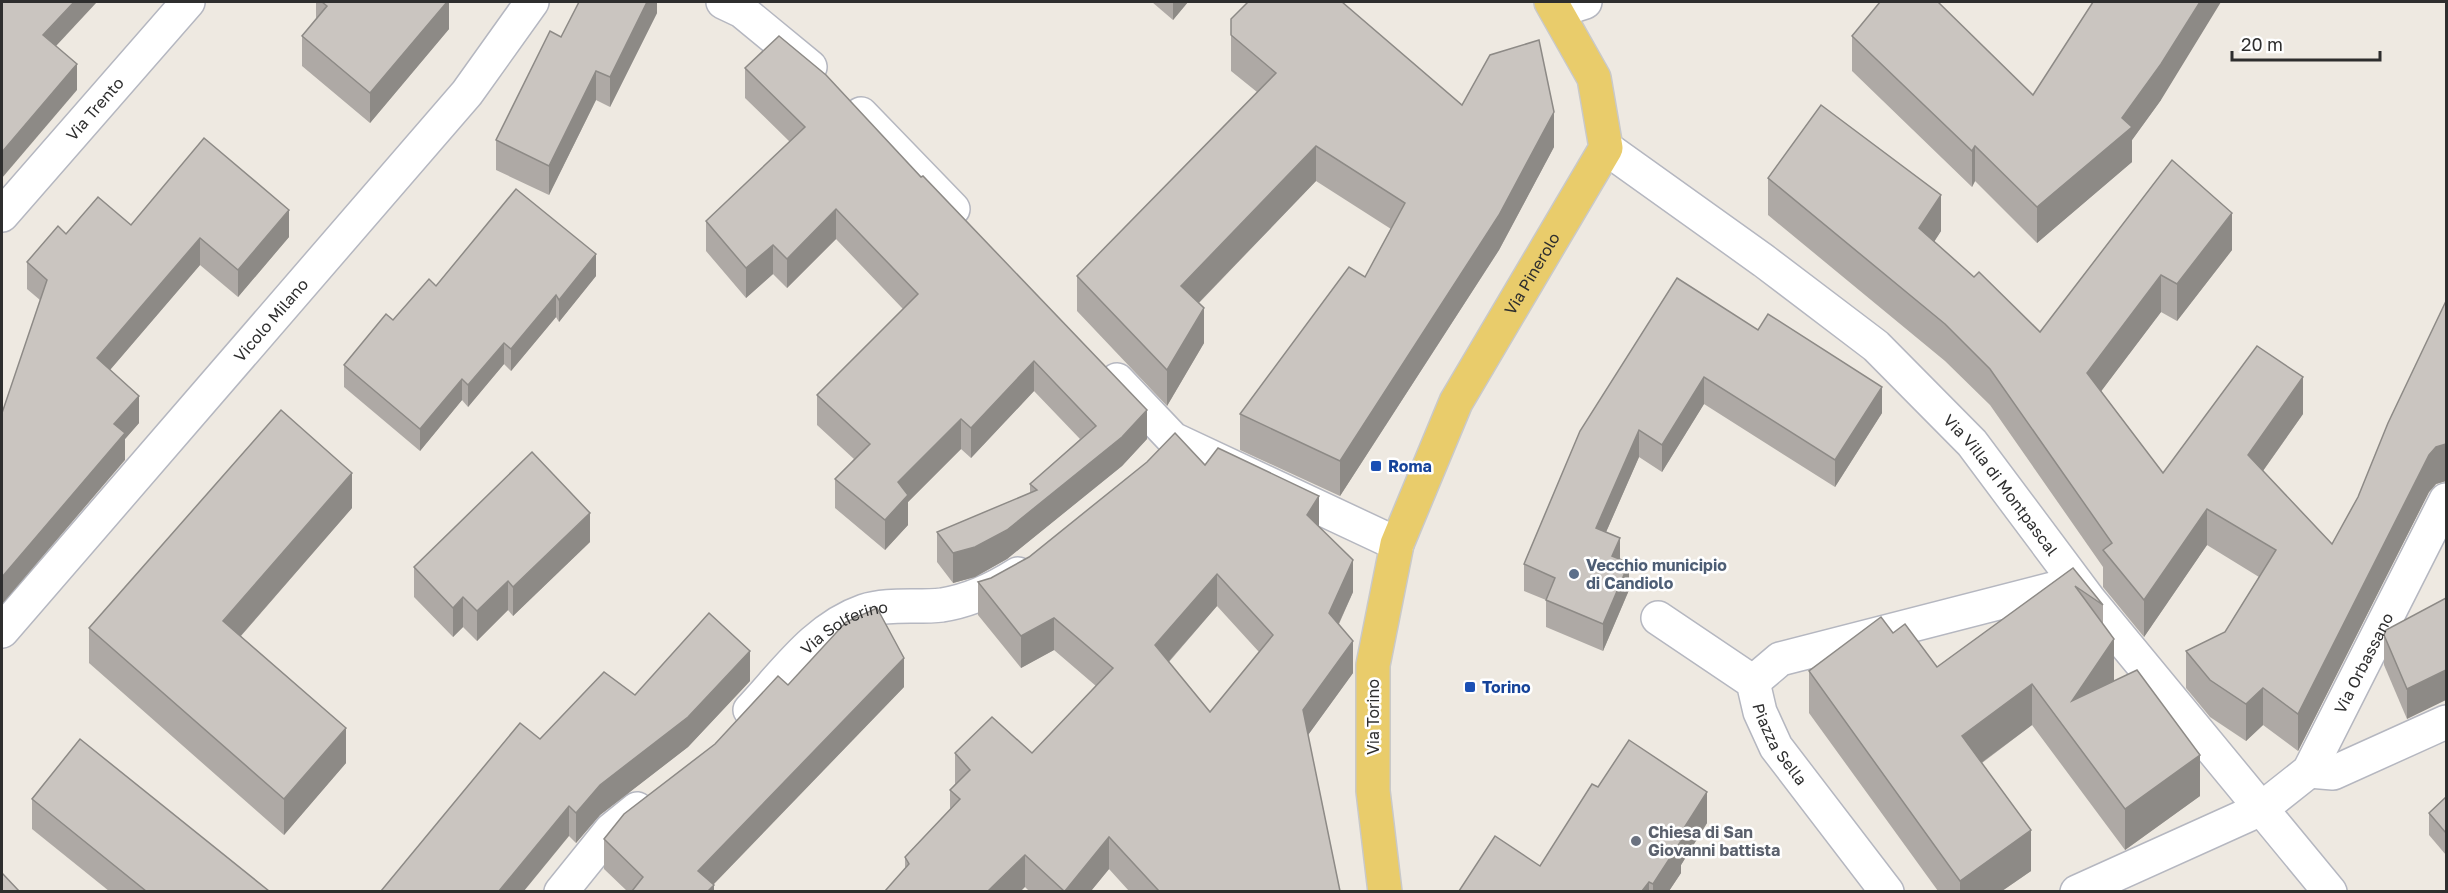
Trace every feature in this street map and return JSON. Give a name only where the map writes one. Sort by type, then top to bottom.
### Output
[{"type":"main road","points":[[1564,5],[1594,78],[1606,148]]},
{"type":"main road","name":"Via Pinerolo","points":[[1397,544],[1456,402],[1606,148]]},
{"type":"main road","name":"Via Torino","points":[[1385,891],[1373,791],[1373,665],[1397,544]]},
{"type":"street","name":"Via Trento","points":[[2,215],[188,2]]},
{"type":"street","name":"Vicolo Milano","points":[[2,631],[467,93],[532,2]]},
{"type":"street","points":[[723,2],[742,11],[835,88],[976,234]]},
{"type":"street","name":"Via Villa di Montpascal","points":[[1606,148],[1764,261],[1876,346],[1972,443],[2076,583],[2330,891]]},
{"type":"street","points":[[1099,362],[1173,439],[1397,544]]},
{"type":"street","points":[[1150,464],[1173,439]]},
{"type":"street","name":"Via Orbassano","points":[[2261,808],[2309,771],[2446,500]]},
{"type":"street","name":"Via Solferino","points":[[726,735],[806,648],[833,626],[865,611],[943,605],[982,594],[1017,575],[1044,553]]},
{"type":"street","points":[[1753,682],[1780,659],[2076,583]]},
{"type":"street","name":"Piazza Sella","points":[[1658,618],[1753,682],[1760,712],[1776,747],[1887,891]]},
{"type":"street","points":[[2309,771],[2332,773],[2446,722]]},
{"type":"street","points":[[561,891],[611,830],[663,790]]},
{"type":"street","points":[[2077,891],[2261,808]]},
{"type":"building","points":[[2,2],[74,2],[43,35],[77,64],[2,152]]},
{"type":"building","points":[[322,2],[447,2],[370,93],[302,36],[327,6]]},
{"type":"building","points":[[579,2],[647,2],[610,77],[596,71],[549,166],[496,140],[550,31],[561,37]]},
{"type":"building","points":[[1248,2],[1342,2],[1462,105],[1490,55],[1539,40],[1554,112],[1499,215],[1340,461],[1240,414],[1349,267],[1365,277],[1405,203],[1316,146],[1181,286],[1204,308],[1167,370],[1077,276],[1276,73],[1231,35],[1231,19]]},
{"type":"building","points":[[1880,2],[1938,2],[2033,95],[2093,2],[2200,2],[2161,64],[2122,118],[2132,127],[2037,207],[1975,146],[1972,151],[1852,36]]},
{"type":"building","points":[[779,36],[826,75],[921,177],[923,176],[1147,410],[1122,437],[1007,530],[975,547],[953,553],[937,532],[1037,490],[1030,484],[1096,426],[1034,361],[971,428],[961,419],[898,482],[908,495],[885,520],[835,479],[870,444],[817,395],[918,294],[836,209],[787,259],[773,245],[746,268],[706,221],[805,127],[745,68]]},
{"type":"building","points":[[1821,105],[1941,195],[1919,228],[1974,277],[1979,272],[2040,332],[2172,160],[2232,213],[2177,284],[2161,275],[2087,373],[2163,473],[2257,346],[2303,377],[2248,455],[2332,544],[2358,497],[2388,423],[2446,301],[2446,444],[2436,447],[2429,455],[2298,714],[2263,688],[2246,704],[2210,680],[2186,651],[2225,632],[2276,550],[2207,509],[2144,600],[2103,550],[2112,543],[1990,369],[1945,324],[1768,178]]},
{"type":"building","points":[[204,138],[289,210],[238,270],[200,238],[97,358],[139,396],[114,424],[125,433],[2,577],[2,413],[47,280],[27,262],[58,226],[66,234],[98,197],[131,225]]},
{"type":"building","points":[[516,189],[596,254],[559,300],[556,295],[511,349],[504,343],[468,385],[462,379],[420,429],[344,365],[386,314],[393,320],[429,279],[436,286]]},
{"type":"building","points":[[1677,278],[1758,330],[1768,314],[1882,387],[1835,460],[1704,377],[1662,445],[1639,430],[1596,528],[1620,538],[1612,556],[1629,563],[1603,624],[1546,600],[1555,578],[1524,564],[1580,431]]},
{"type":"building","points":[[281,410],[352,473],[223,621],[346,728],[284,799],[89,628]]},
{"type":"building","points":[[1175,433],[1205,465],[1218,448],[1319,496],[1307,515],[1353,560],[1329,613],[1353,641],[1303,710],[1340,891],[1159,891],[1109,837],[1065,891],[1025,855],[988,891],[885,891],[909,864],[905,857],[960,799],[950,790],[970,770],[955,753],[992,717],[1032,753],[1113,668],[1054,618],[1021,636],[978,582],[991,578],[1029,557],[1147,462]],"holes":[[[1217,574],[1273,635],[1210,712],[1155,645]]]},
{"type":"building","points":[[532,452],[590,513],[513,587],[508,581],[477,611],[463,597],[453,608],[414,567]]},
{"type":"building","points":[[2073,568],[2103,605],[2075,586],[2114,639],[2072,701],[2137,670],[2200,755],[2125,809],[2032,684],[1962,736],[2031,830],[1960,881],[1809,671],[1881,617],[1893,633],[1905,624],[1937,667]]},
{"type":"building","points":[[2446,598],[2446,670],[2407,689],[2384,635],[2386,630]]},
{"type":"building","points":[[877,608],[904,658],[698,871],[714,885],[708,891],[632,891],[643,877],[604,839],[624,814],[715,744],[778,676],[788,685],[846,622]]},
{"type":"building","points":[[709,613],[750,651],[688,717],[600,785],[576,813],[569,806],[499,891],[381,891],[520,723],[540,739],[604,672],[635,695]]},
{"type":"building","points":[[80,739],[269,891],[146,891],[32,799]]},
{"type":"building","points":[[1629,740],[1707,792],[1677,839],[1681,841],[1653,884],[1649,882],[1642,891],[1459,891],[1495,836],[1540,866],[1592,784],[1598,787]]},
{"type":"building","points":[[2446,797],[2446,833],[2429,813]]},
{"type":"building","points":[[2,873],[19,891],[2,891]]},
{"type":"place","name":"Roma","points":[[1376,466]]},
{"type":"place","name":"Vecchio municipio di Candiolo","points":[[1574,574]]},
{"type":"place","name":"Torino","points":[[1470,687]]},
{"type":"place","name":"Chiesa di San Giovanni battista","points":[[1636,841]]}]
